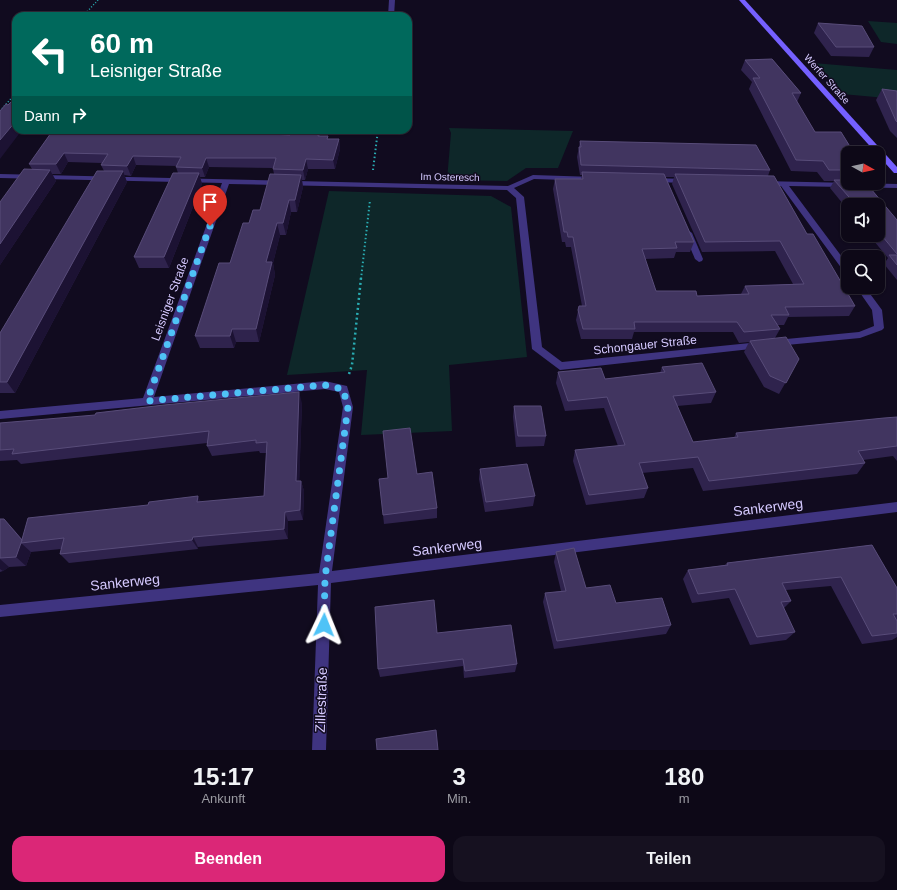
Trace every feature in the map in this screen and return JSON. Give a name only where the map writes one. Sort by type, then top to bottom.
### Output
[{"type":"street","points":[[391,12],[392,0]]},
{"type":"street","name":"Werfer Straße","points":[[742,0],[897,171]]},
{"type":"street","name":"Im Osteresch","points":[[0,176],[370,186],[509,188],[533,177],[603,179]]},
{"type":"street","points":[[642,180],[666,184],[696,181]]},
{"type":"street","name":"Leisniger Straße","points":[[147,401],[226,182]]},
{"type":"street","points":[[759,182],[897,186]]},
{"type":"street","points":[[783,183],[841,262]]},
{"type":"street","name":"Schongauer Straße","points":[[509,188],[520,197],[537,349],[560,366],[860,335],[879,328],[877,310],[865,294]]},
{"type":"street","points":[[684,223],[699,259]]},
{"type":"street","points":[[0,415],[325,385],[343,389]]},
{"type":"street","name":"Zillestraße","points":[[319,750],[325,578],[348,407],[343,389]]},
{"type":"street","name":"Sankerweg","points":[[0,611],[325,578],[897,507]]},
{"type":"path","points":[[88,12],[98,0]]},
{"type":"path","points":[[0,111],[12,98]]},
{"type":"path","points":[[343,389],[352,365],[370,186],[377,134]]},
{"type":"green space","points":[[868,21],[897,23],[897,44],[881,42]]},
{"type":"green space","points":[[813,63],[897,70],[897,99],[842,94]]},
{"type":"green space","points":[[449,128],[573,131],[558,168],[526,168],[507,181],[447,180],[451,133]]},
{"type":"green space","points":[[329,191],[491,196],[511,207],[527,357],[449,365],[452,431],[361,435],[367,370],[287,375]]},
{"type":"building","points":[[818,23],[862,26],[874,47],[836,47]]},
{"type":"building","points":[[772,59],[801,93],[792,93],[815,132],[841,132],[850,146],[841,146],[841,170],[829,170],[823,161],[796,160],[753,78],[760,78],[745,60]]},
{"type":"building","points":[[882,89],[897,91],[897,122],[896,121]]},
{"type":"building","points":[[12,101],[12,126],[0,140],[0,111],[6,104],[8,105]]},
{"type":"building","points":[[50,134],[318,134],[318,136],[328,136],[327,139],[339,139],[333,160],[306,159],[303,170],[273,169],[276,158],[206,158],[202,168],[176,167],[181,157],[133,156],[127,166],[101,165],[108,154],[64,153],[56,164],[29,164]]},
{"type":"building","points":[[580,141],[756,145],[770,170],[581,165],[579,147],[581,147]]},
{"type":"building","points":[[24,169],[50,170],[0,244],[0,202]]},
{"type":"building","points":[[97,171],[123,171],[7,382],[0,382],[0,333]]},
{"type":"building","points":[[582,172],[664,174],[694,242],[675,242],[677,248],[642,249],[656,291],[696,291],[697,296],[749,294],[745,286],[804,284],[780,241],[705,242],[675,174],[774,176],[807,234],[813,234],[841,282],[841,294],[848,294],[855,306],[785,307],[789,315],[771,315],[780,329],[744,332],[737,322],[634,322],[635,329],[583,329],[578,310],[579,306],[586,306],[573,237],[568,237],[567,232],[564,232],[555,179],[583,179]]},
{"type":"building","points":[[173,173],[199,173],[164,257],[134,257]]},
{"type":"building","points":[[270,174],[301,175],[295,200],[289,200],[283,223],[277,223],[266,262],[272,262],[256,329],[232,329],[230,336],[195,336],[219,263],[230,263],[243,223],[249,223],[253,210],[260,210]]},
{"type":"building","points":[[834,180],[841,180],[841,188]]},
{"type":"building","points":[[843,190],[872,190],[879,198],[850,198]]},
{"type":"building","points":[[885,206],[897,220],[897,254],[885,239]]},
{"type":"building","points":[[889,255],[897,255],[897,265]]},
{"type":"building","points":[[786,337],[799,359],[786,383],[770,376],[750,341]]},
{"type":"building","points":[[702,363],[716,392],[673,396],[693,442],[738,437],[736,433],[897,417],[897,446],[858,451],[865,463],[709,481],[698,457],[639,463],[648,488],[589,495],[575,450],[625,445],[607,397],[568,401],[558,372],[601,368],[605,379],[665,372],[662,367]]},
{"type":"building","points":[[299,392],[296,481],[301,481],[300,510],[285,512],[284,529],[193,537],[192,540],[60,554],[64,538],[21,543],[28,518],[148,505],[149,502],[198,496],[197,502],[264,496],[267,442],[256,443],[256,440],[207,446],[209,431],[12,454],[14,449],[0,450],[0,423],[95,415],[96,413],[164,405]]},
{"type":"building","points":[[514,406],[541,406],[546,436],[518,436]]},
{"type":"building","points":[[410,428],[417,474],[432,472],[437,508],[383,515],[379,479],[388,478],[383,431]]},
{"type":"building","points":[[527,464],[535,496],[486,502],[480,469]]},
{"type":"building","points":[[0,519],[4,519],[22,540],[16,557],[0,558]]},
{"type":"building","points":[[872,545],[897,588],[897,614],[893,614],[897,621],[897,633],[872,636],[841,577],[782,583],[791,601],[781,602],[795,632],[757,637],[735,589],[698,594],[688,570],[728,565],[727,563]]},
{"type":"building","points":[[574,548],[586,588],[610,585],[616,603],[662,598],[671,625],[557,641],[545,593],[566,591],[556,552]]},
{"type":"building","points":[[434,600],[437,633],[511,625],[517,664],[465,671],[463,659],[378,669],[375,607]]},
{"type":"building","points":[[436,730],[438,750],[377,750],[376,739]]},
{"type":"route","points":[[210,226],[147,401],[325,385],[343,389],[348,407],[325,578],[324,625]]}]
